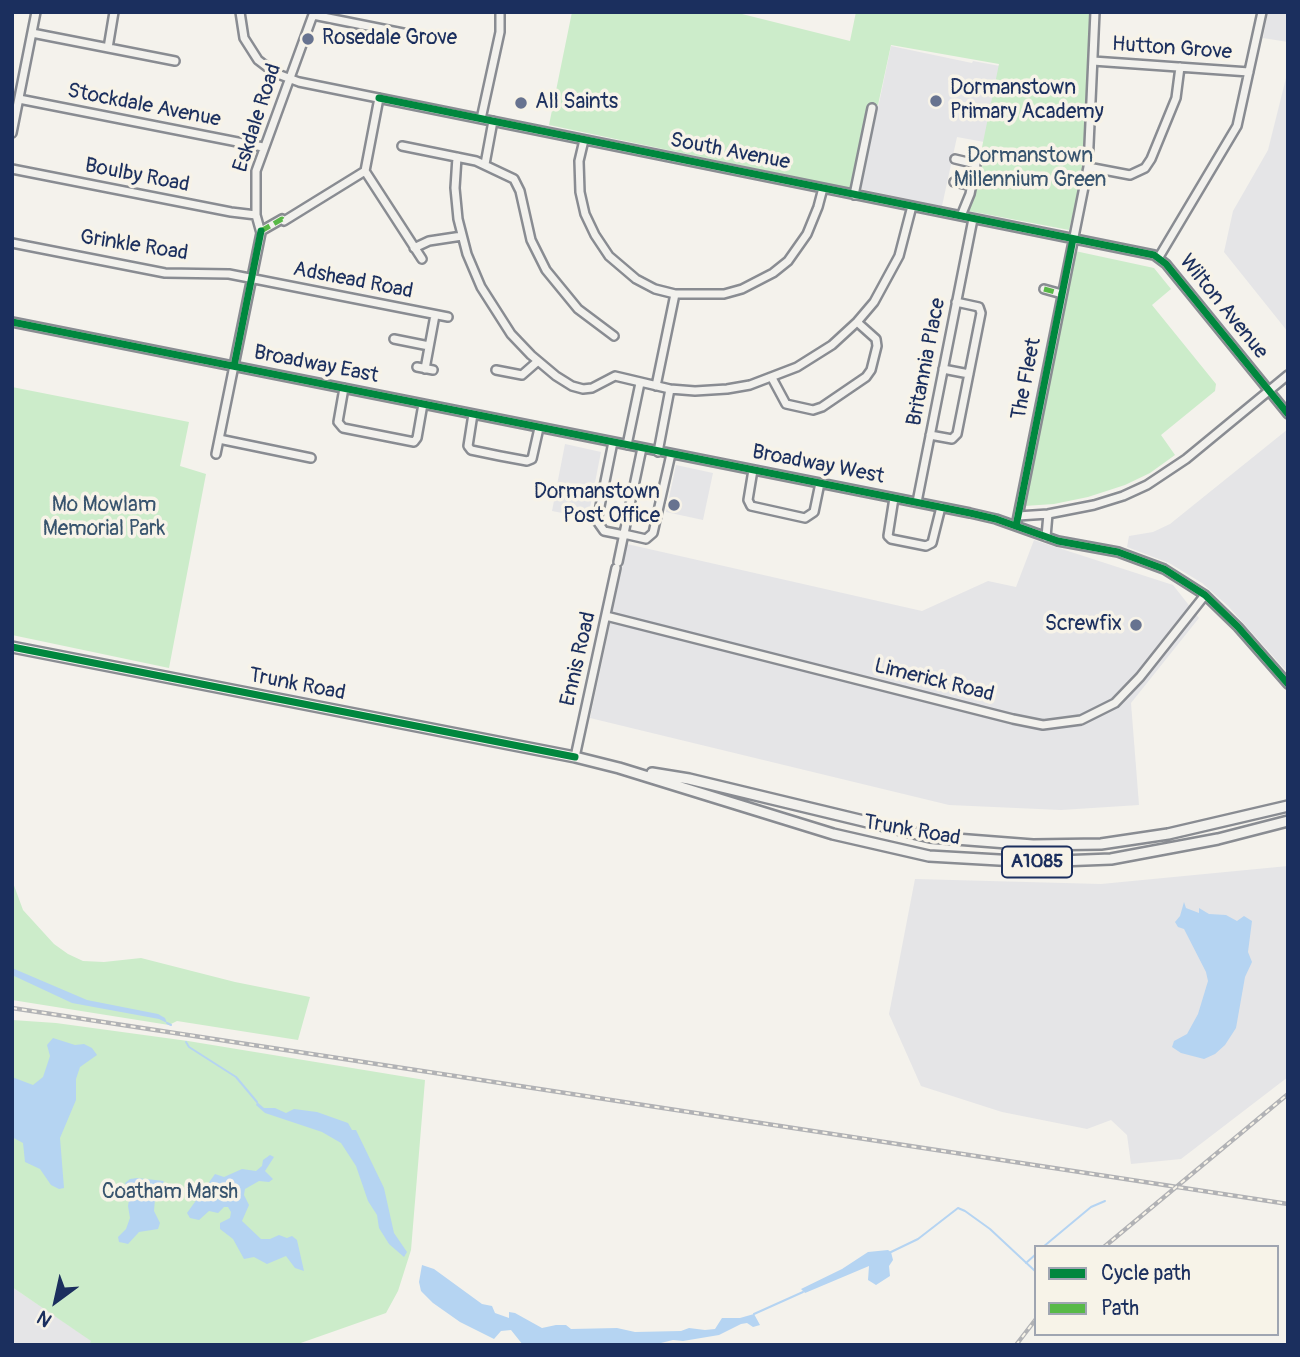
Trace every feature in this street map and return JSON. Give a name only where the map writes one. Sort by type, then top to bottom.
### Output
[{"type":"main road","name":"Trunk Road","points":[[12,647],[575,757],[833,834],[929,856],[1034,862],[1111,859],[1218,839],[1288,821]]},
{"type":"main road","name":"Trunk Road","points":[[619,768],[689,779],[930,837],[1032,845],[1101,844],[1168,834],[1288,806]]},
{"type":"street","points":[[12,133],[36,12]]},
{"type":"street","points":[[107,48],[114,12]]},
{"type":"street","name":"South Avenue","points":[[240,12],[241,27],[251,51],[267,68],[289,78],[1073,239]]},
{"type":"street","points":[[481,119],[498,41],[500,12]]},
{"type":"street","points":[[1159,257],[1240,118],[1262,12]]},
{"type":"street","points":[[313,14],[424,37]]},
{"type":"street","name":"Eskdale Road","points":[[216,454],[261,230],[256,215],[255,179],[263,147],[313,14]]},
{"type":"street","name":"The Fleet","points":[[1016,526],[1088,167],[1095,14]]},
{"type":"street","points":[[32,33],[175,61]]},
{"type":"street","name":"Hutton Grove","points":[[1093,61],[1249,72]]},
{"type":"street","points":[[1088,167],[1130,175],[1145,168],[1176,98],[1180,67]]},
{"type":"street","points":[[12,86],[21,87]]},
{"type":"street","points":[[379,98],[365,171],[422,259]]},
{"type":"street","name":"Stockdale Avenue","points":[[19,99],[263,147]]},
{"type":"street","points":[[855,195],[872,108]]},
{"type":"street","points":[[485,164],[493,121]]},
{"type":"street","points":[[584,140],[579,161],[580,192],[585,214],[595,235],[609,256],[636,279],[655,289],[675,294],[724,294],[742,289],[773,273],[788,261],[807,234],[823,188]]},
{"type":"street","points":[[402,146],[485,164],[509,175],[518,185],[528,229],[540,260],[568,299],[614,336]]},
{"type":"street","points":[[413,159],[415,149]]},
{"type":"street","points":[[457,157],[455,188],[462,236],[473,270],[494,310],[511,334],[556,376],[577,388],[592,388],[615,376],[670,389],[727,389],[772,378],[819,355],[857,322],[880,293],[896,263],[912,206]]},
{"type":"street","points":[[955,159],[976,164],[972,186],[961,216]]},
{"type":"street","name":"Boulby Road","points":[[12,169],[256,215]]},
{"type":"street","points":[[261,230],[282,219],[284,221],[365,171]]},
{"type":"street","points":[[954,181],[972,186]]},
{"type":"street","name":"Britannia Place","points":[[916,502],[973,219]]},
{"type":"street","points":[[414,248],[429,241],[462,236]]},
{"type":"street","name":"Wilton Avenue","points":[[1073,239],[1159,257],[1288,414]]},
{"type":"street","name":"Grinkle Road","points":[[12,243],[165,273],[229,275],[251,279]]},
{"type":"street","name":"Adshead Road","points":[[251,279],[448,317]]},
{"type":"street","points":[[1044,289],[1062,294]]},
{"type":"street","points":[[656,386],[675,294]]},
{"type":"street","points":[[930,435],[952,439],[956,436],[969,374],[981,310],[976,306],[956,302]]},
{"type":"street","points":[[595,323],[601,314]]},
{"type":"street","points":[[425,369],[435,315]]},
{"type":"street","name":"Broadway East","points":[[12,322],[613,442]]},
{"type":"street","points":[[772,378],[786,404],[813,410],[822,407],[872,370],[876,339],[857,322]]},
{"type":"street","points":[[394,339],[429,346]]},
{"type":"street","points":[[496,370],[522,375],[538,361]]},
{"type":"street","points":[[943,369],[969,374]]},
{"type":"street","points":[[1018,516],[1048,514],[1110,501],[1147,485],[1186,459],[1288,375]]},
{"type":"street","points":[[627,445],[640,383]]},
{"type":"street","points":[[344,388],[338,422],[341,427],[412,442],[417,438],[423,404]]},
{"type":"street","points":[[658,452],[670,389]]},
{"type":"street","points":[[473,414],[467,444],[469,449],[527,461],[532,459],[539,428]]},
{"type":"street","points":[[219,439],[311,458]]},
{"type":"street","points":[[613,442],[597,521],[604,531],[646,539],[653,533],[671,454]]},
{"type":"street","name":"Broadway West","points":[[613,442],[996,519],[1046,537],[1136,558],[1185,581],[1205,595],[1238,627],[1288,684]]},
{"type":"street","name":"Ennis Road","points":[[575,757],[642,448]]},
{"type":"street","points":[[753,470],[748,500],[751,506],[806,518],[814,512],[820,483]]},
{"type":"street","points":[[894,498],[888,536],[914,544],[926,546],[932,543],[941,507]]},
{"type":"street","points":[[1046,537],[1048,514]]},
{"type":"street","name":"Limerick Road","points":[[606,616],[1043,725],[1081,720],[1115,703],[1140,677],[1205,595]]},
{"type":"shaded area","points":[[1268,12],[1288,12],[1288,42],[1263,38]]},
{"type":"shaded area","name":"Dormanstown Primary Academy","points":[[891,46],[972,63],[1000,66],[984,142],[957,137],[942,206],[861,189]]},
{"type":"shaded area","points":[[1288,70],[1288,332],[1224,252],[1233,211],[1268,150]]},
{"type":"shaded area","points":[[1288,429],[1288,673],[1228,606],[1202,583],[1169,563],[1127,547],[1129,536],[1153,532],[1170,524]]},
{"type":"shaded area","points":[[565,444],[601,452],[588,518],[552,511]]},
{"type":"shaded area","points":[[676,465],[713,473],[703,520],[666,512]]},
{"type":"shaded area","points":[[1034,540],[1173,585],[1199,618],[1131,703],[1139,805],[1061,810],[949,805],[590,718],[627,544],[922,611],[988,581],[1016,587]]},
{"type":"shaded area","points":[[1288,866],[1288,1077],[1181,1159],[1131,1164],[1127,1135],[1111,1120],[1087,1129],[1002,1112],[921,1086],[889,1014],[915,879],[1101,884]]},
{"type":"shaded area","points":[[12,1287],[92,1341],[89,1345],[12,1345]]},
{"type":"green space","points":[[572,12],[734,12],[850,41],[856,12],[1090,12],[1085,163],[1069,230],[969,211],[999,64],[891,45],[878,105],[869,103],[853,189],[549,125]]},
{"type":"green space","name":"Dormanstown Millennium Green","points":[[1075,251],[1154,268],[1171,289],[1152,305],[1216,384],[1215,391],[1161,435],[1175,455],[1150,473],[1125,485],[1088,497],[1054,504],[1024,506]]},
{"type":"green space","name":"Mo Mowlam Memorial Park","points":[[12,387],[189,422],[180,466],[206,474],[169,668],[12,635]]},
{"type":"green space","points":[[12,880],[23,910],[54,944],[83,961],[141,958],[235,982],[310,997],[298,1040],[177,1021],[169,1025],[12,1000]]},
{"type":"green space","name":"Coatham Marsh","points":[[12,1020],[56,1023],[188,1041],[425,1080],[411,1250],[398,1291],[386,1313],[295,1345],[89,1345],[91,1341],[12,1287]]},
{"type":"water","points":[[1184,902],[1186,908],[1199,913],[1199,908],[1209,914],[1226,915],[1237,921],[1244,916],[1252,921],[1248,952],[1252,962],[1245,977],[1236,1028],[1225,1045],[1204,1059],[1181,1053],[1172,1047],[1174,1041],[1187,1034],[1198,1014],[1208,981],[1184,929],[1178,927],[1175,922]]},
{"type":"water","points":[[12,968],[87,1000],[158,1014],[165,1018],[167,1023],[159,1019],[72,1003],[12,975]]},
{"type":"water","points":[[53,1038],[75,1045],[84,1044],[92,1048],[97,1055],[80,1067],[76,1079],[76,1100],[60,1138],[64,1188],[59,1189],[51,1185],[40,1169],[25,1162],[23,1143],[12,1137],[12,1077],[33,1085],[43,1077],[50,1056],[47,1045]]},
{"type":"water","points":[[257,1102],[264,1108],[275,1108],[286,1113],[294,1109],[317,1112],[348,1123],[352,1130],[356,1130],[384,1188],[394,1233],[407,1252],[404,1257],[389,1244],[379,1228],[377,1215],[368,1201],[356,1166],[341,1143],[322,1132],[265,1113],[256,1105]]},
{"type":"water","points":[[270,1155],[274,1157],[265,1171],[273,1179],[269,1182],[259,1181],[245,1189],[244,1195],[249,1205],[242,1221],[261,1239],[279,1235],[287,1238],[292,1236],[297,1240],[304,1271],[295,1268],[286,1256],[267,1264],[254,1257],[244,1259],[233,1239],[220,1229],[220,1223],[230,1218],[228,1207],[218,1213],[209,1211],[199,1220],[190,1218],[187,1213],[215,1174],[224,1177],[242,1169],[256,1171]]},
{"type":"water","points":[[137,1178],[164,1181],[155,1199],[154,1211],[160,1223],[158,1229],[139,1232],[128,1244],[119,1242],[118,1237],[126,1229],[130,1218],[130,1195],[125,1183]]},
{"type":"water","points":[[888,1250],[893,1260],[889,1266],[890,1276],[876,1285],[868,1280],[869,1266],[805,1293],[801,1289],[842,1269],[868,1252]]},
{"type":"water","points":[[422,1265],[434,1269],[482,1304],[492,1306],[495,1313],[509,1318],[509,1312],[515,1313],[542,1328],[566,1325],[571,1329],[617,1328],[635,1332],[681,1331],[689,1328],[705,1330],[715,1329],[722,1318],[740,1318],[754,1314],[760,1325],[753,1327],[747,1323],[741,1324],[719,1335],[657,1344],[523,1345],[511,1330],[501,1331],[494,1339],[460,1322],[433,1303],[421,1291],[419,1282]]},
{"type":"waterway","points":[[167,1023],[171,1025]]},
{"type":"waterway","points":[[186,1042],[189,1047],[236,1077],[257,1102]]},
{"type":"waterway","points":[[1045,1245],[1091,1207],[1105,1201]]},
{"type":"waterway","points":[[891,1252],[918,1239],[958,1208],[990,1229],[1034,1270]]},
{"type":"waterway","points":[[1026,1263],[1034,1256]]},
{"type":"waterway","points":[[754,1314],[803,1292]]},
{"type":"railway","points":[[12,1008],[1288,1204]]},
{"type":"railway","points":[[1106,1245],[1288,1094]]},
{"type":"railway","points":[[1016,1345],[1034,1322]]},
{"type":"marked path","points":[[261,231],[282,219],[284,221]]},
{"type":"marked path","points":[[1044,289],[1062,294]]},
{"type":"cycle path","points":[[379,98],[1154,255],[1166,264],[1288,414]]},
{"type":"cycle path","points":[[234,366],[261,231]]},
{"type":"cycle path","points":[[1016,526],[1073,239]]},
{"type":"cycle path","points":[[12,322],[970,513],[996,519],[1058,541],[1118,552],[1164,569],[1205,595],[1238,627],[1288,684]]},
{"type":"cycle path","points":[[12,647],[575,757]]},
{"type":"place","name":"Rosedale Grove","points":[[308,39]]},
{"type":"place","name":"Dormanstown Primary Academy","points":[[936,101]]},
{"type":"place","name":"All Saints","points":[[521,103]]},
{"type":"place","name":"Dormanstown Post Office","points":[[674,505]]},
{"type":"place","name":"Screwfix","points":[[1136,625]]}]
